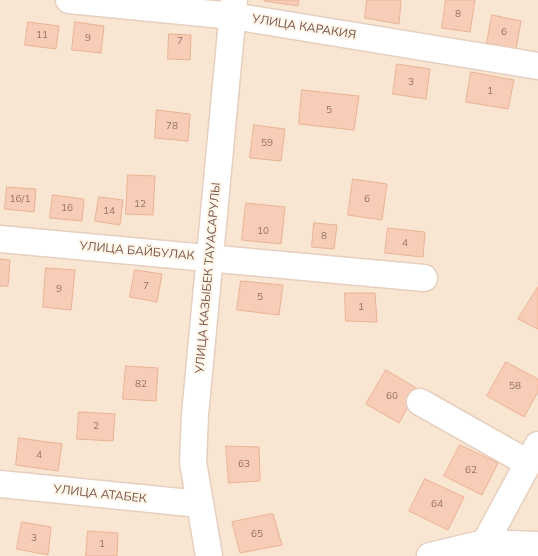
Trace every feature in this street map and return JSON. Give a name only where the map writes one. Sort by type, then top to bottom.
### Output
[{"type":"street","name":"УЛИЦА КАРАКИЯ","points":[[69,0],[234,8],[538,66]]},
{"type":"street","name":"УЛИЦА КАЗЫБЕК ТАУАСАРУЛЫ","points":[[209,556],[193,462],[194,415],[234,8]]},
{"type":"street","name":"УЛИЦА БАЙБУЛАК","points":[[0,239],[424,278]]},
{"type":"street","points":[[420,402],[533,454],[485,543]]},
{"type":"street","name":"УЛИЦА АТАБЕК","points":[[0,484],[200,504]]},
{"type":"street","points":[[430,556],[485,543],[538,545]]},
{"type":"shaded area","points":[[0,0],[538,0],[538,556],[0,556]]},
{"type":"building","points":[[265,0],[299,0],[298,6]]},
{"type":"building","points":[[367,0],[401,0],[399,24],[365,18]]},
{"type":"building","points":[[446,0],[475,0],[470,32],[442,28]]},
{"type":"building","points":[[492,15],[521,21],[516,49],[487,43]]},
{"type":"building","points":[[28,22],[59,26],[56,49],[25,45]]},
{"type":"building","points":[[75,22],[104,26],[101,53],[72,50]]},
{"type":"building","points":[[169,34],[191,35],[190,60],[168,59]]},
{"type":"building","points":[[397,64],[430,69],[426,99],[393,94]]},
{"type":"building","points":[[471,72],[514,80],[508,109],[466,102]]},
{"type":"building","points":[[302,90],[359,96],[354,130],[299,124]]},
{"type":"building","points":[[157,110],[190,114],[188,141],[155,138]]},
{"type":"building","points":[[254,125],[285,129],[281,161],[250,158]]},
{"type":"building","points":[[128,175],[155,176],[153,215],[126,214]]},
{"type":"building","points":[[353,179],[387,184],[382,220],[348,215]]},
{"type":"building","points":[[7,187],[36,189],[34,212],[5,209]]},
{"type":"building","points":[[53,195],[84,199],[82,221],[50,218]]},
{"type":"building","points":[[99,197],[123,200],[120,225],[95,221]]},
{"type":"building","points":[[246,203],[285,207],[281,244],[242,240]]},
{"type":"building","points":[[314,223],[337,225],[334,249],[312,247]]},
{"type":"building","points":[[388,228],[425,232],[423,257],[385,253]]},
{"type":"building","points":[[0,259],[10,260],[8,286],[0,286]]},
{"type":"building","points":[[46,268],[75,270],[71,310],[43,307]]},
{"type":"building","points":[[135,270],[162,274],[157,302],[130,297]]},
{"type":"building","points":[[241,281],[283,285],[279,315],[237,310]]},
{"type":"building","points":[[538,287],[538,329],[518,319]]},
{"type":"building","points":[[345,293],[375,293],[377,322],[346,321]]},
{"type":"building","points":[[506,362],[538,379],[538,392],[524,417],[487,396]]},
{"type":"building","points":[[126,366],[158,368],[156,401],[123,399]]},
{"type":"building","points":[[386,370],[418,389],[399,423],[366,404]]},
{"type":"building","points":[[79,412],[115,414],[113,441],[77,439]]},
{"type":"building","points":[[19,438],[62,444],[58,471],[16,465]]},
{"type":"building","points":[[460,445],[498,463],[482,495],[444,476]]},
{"type":"building","points":[[226,446],[259,447],[260,481],[229,483]]},
{"type":"building","points":[[425,479],[464,497],[448,530],[409,511]]},
{"type":"building","points":[[273,514],[282,545],[240,553],[232,522]]},
{"type":"building","points":[[22,522],[51,527],[48,555],[17,549]]},
{"type":"building","points":[[88,531],[118,533],[117,556],[86,556]]}]
